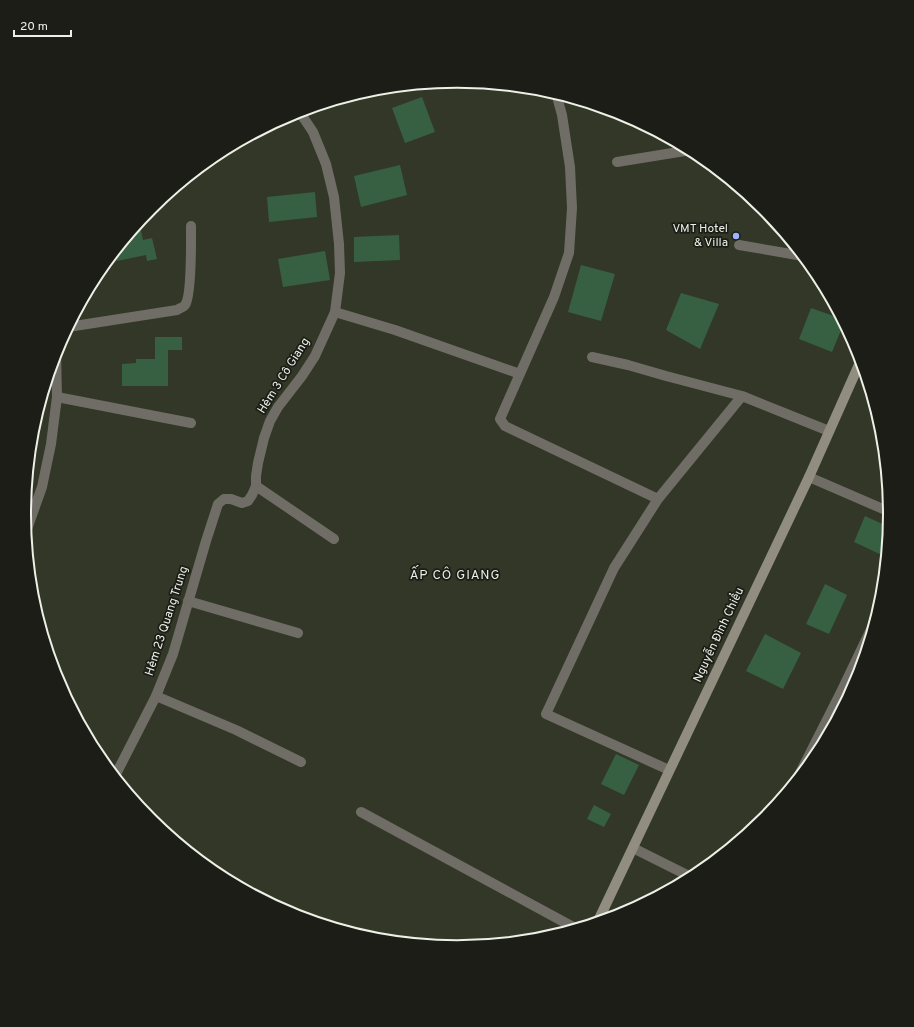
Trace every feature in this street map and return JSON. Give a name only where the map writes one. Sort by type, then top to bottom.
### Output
[{"type":"main road","name":"Nguyễn Đình Chiểu","points":[[601,914],[808,477],[857,369]]},
{"type":"street","points":[[558,100],[562,114],[570,167],[572,208],[569,253],[554,296],[500,419],[505,426],[658,499]]},
{"type":"street","name":"Hẻm 3 Cô Giang","points":[[232,499],[242,503],[248,501],[252,495],[256,486],[258,463],[264,438],[270,421],[278,407],[302,376],[315,356],[335,312],[340,273],[339,244],[334,197],[326,164],[314,132],[303,117]]},
{"type":"street","points":[[617,162],[681,152]]},
{"type":"street","points":[[75,326],[178,310],[185,306],[188,299],[191,226]]},
{"type":"street","points":[[739,245],[795,255]]},
{"type":"street","points":[[335,312],[395,330],[520,374]]},
{"type":"street","points":[[592,357],[628,365],[742,396],[829,431]]},
{"type":"street","points":[[31,518],[42,487],[51,444],[57,397],[56,370]]},
{"type":"street","points":[[669,770],[546,714],[614,568],[658,499],[742,396]]},
{"type":"street","points":[[57,397],[191,423]]},
{"type":"street","points":[[808,477],[883,509]]},
{"type":"street","points":[[256,486],[334,539]]},
{"type":"street","name":"Hẻm 23 Quang Trung","points":[[118,771],[156,696],[173,654],[218,504],[224,499],[232,499]]},
{"type":"street","points":[[188,601],[298,633]]},
{"type":"street","points":[[156,696],[236,730],[301,762]]},
{"type":"street","points":[[361,812],[569,925]]},
{"type":"street","points":[[633,848],[684,874]]},
{"type":"building","points":[[422,97],[435,132],[405,143],[392,108]]},
{"type":"building","points":[[400,165],[407,195],[361,207],[354,176]]},
{"type":"building","points":[[315,192],[317,217],[269,222],[267,197]]},
{"type":"building","points":[[141,229],[143,240],[152,238],[157,259],[147,261],[146,255],[117,261],[116,258],[119,254]]},
{"type":"building","points":[[399,235],[400,260],[354,262],[354,237]]},
{"type":"building","points":[[325,251],[330,280],[283,287],[278,259]]},
{"type":"building","points":[[581,265],[615,274],[601,321],[568,312]]},
{"type":"building","points":[[681,293],[719,304],[700,349],[666,330]]},
{"type":"building","points":[[811,308],[834,316],[841,330],[832,352],[799,339]]},
{"type":"building","points":[[155,337],[182,337],[182,350],[168,350],[168,386],[122,386],[122,364],[136,363],[136,359],[155,359]]},
{"type":"building","points":[[865,516],[883,524],[881,554],[854,542]]},
{"type":"building","points":[[825,584],[847,595],[829,634],[806,624]]},
{"type":"building","points":[[765,634],[801,653],[783,689],[746,671]]},
{"type":"building","points":[[616,754],[639,765],[624,795],[601,784]]},
{"type":"building","points":[[594,805],[611,814],[604,827],[587,819]]},
{"type":"place","name":"VMT Hotel & Villa","points":[[736,236]]},
{"type":"district","name":"ẤP CÔ GIANG","points":[[455,576]]}]
